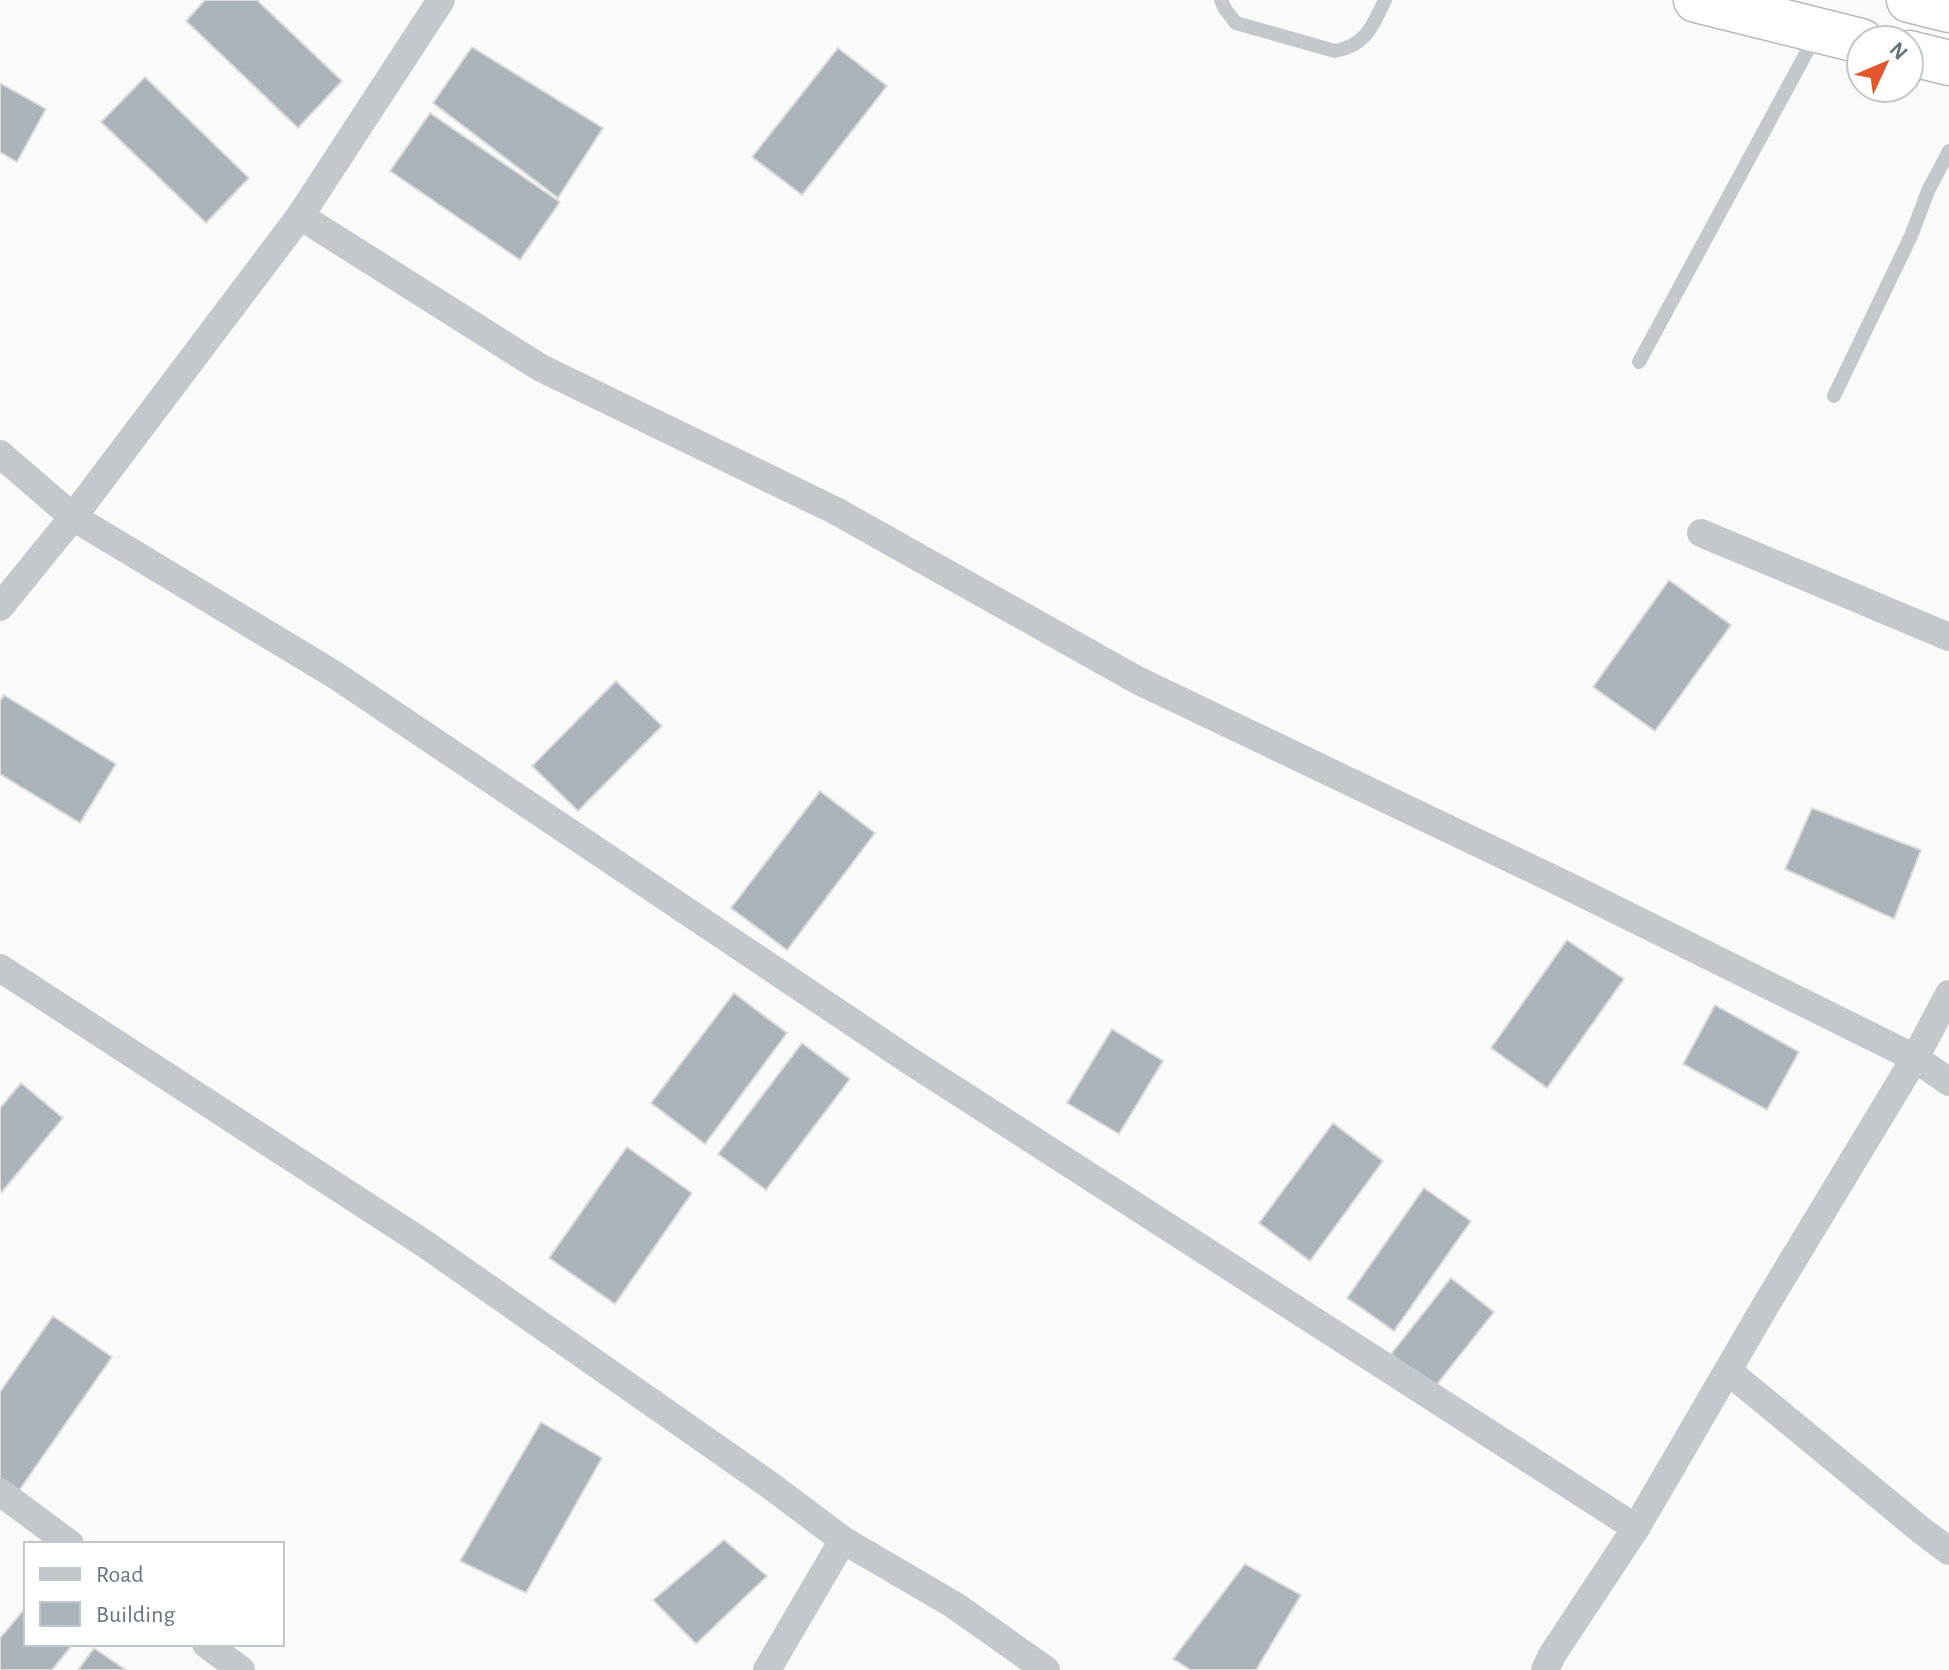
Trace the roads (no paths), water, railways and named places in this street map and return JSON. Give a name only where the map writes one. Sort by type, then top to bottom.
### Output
[{"type":"highway","points":[[1696,0],[1845,37]]},
{"type":"highway","points":[[1909,0],[1949,10]]},
{"type":"highway","points":[[1925,57],[1949,63]]},
{"type":"street","points":[[0,607],[73,517],[300,216],[441,0]]},
{"type":"street","points":[[300,216],[541,368],[836,511],[1137,680],[1574,889],[1915,1058],[1949,1082]]},
{"type":"street","points":[[0,454],[73,517],[335,675],[923,1069],[1636,1528]]},
{"type":"street","points":[[1701,533],[1949,637]]},
{"type":"street","points":[[0,968],[425,1244],[771,1486],[843,1540],[954,1605],[1046,1670]]},
{"type":"street","points":[[1545,1670],[1636,1528],[1915,1058],[1949,994]]},
{"type":"street","points":[[1728,1371],[1949,1551]]},
{"type":"street","points":[[0,1492],[67,1542]]},
{"type":"street","points":[[767,1670],[843,1540]]},
{"type":"street","points":[[209,1646],[241,1670]]},
{"type":"lane","points":[[1221,0],[1236,23],[1335,51],[1351,48],[1366,36],[1385,0]]},
{"type":"lane","points":[[1639,362],[1818,31]]},
{"type":"lane","points":[[1834,396],[1949,151]]}]
